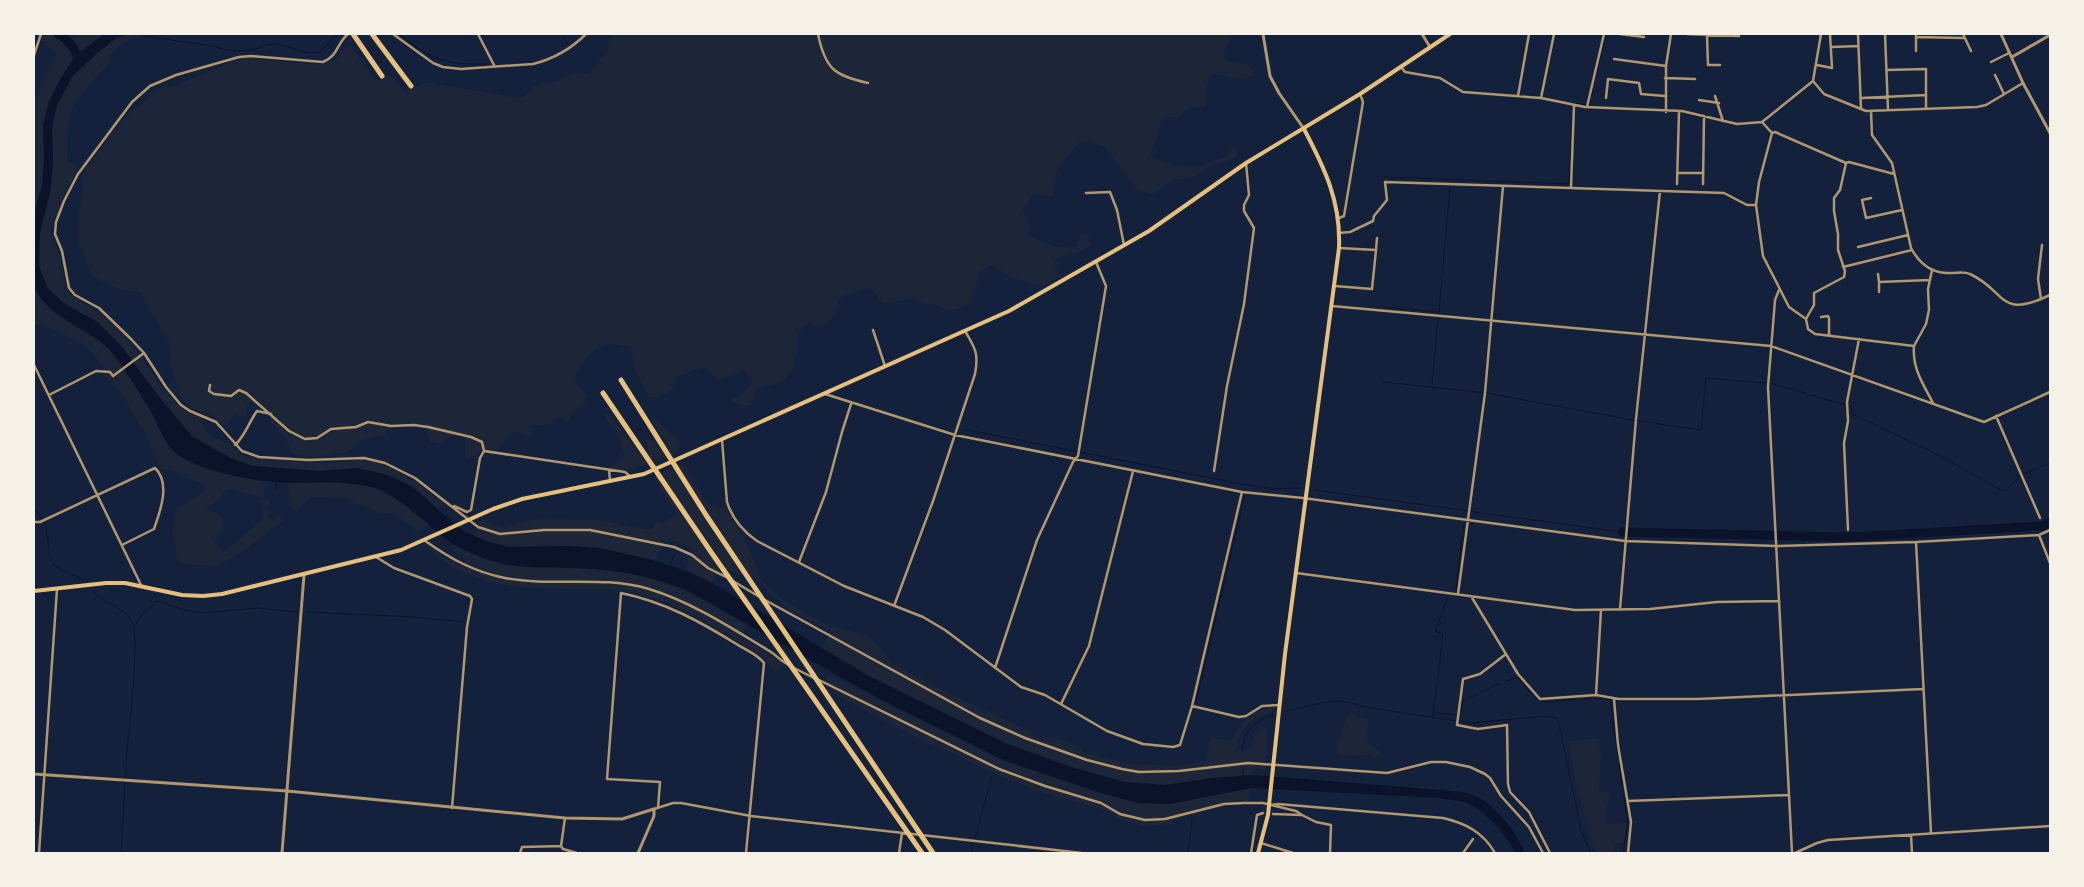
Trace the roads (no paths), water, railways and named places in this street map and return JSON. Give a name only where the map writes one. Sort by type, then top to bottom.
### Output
[{"type":"highway","points":[[353,34],[382,76]]},
{"type":"highway","points":[[372,34],[411,86]]},
{"type":"highway","points":[[621,380],[712,523],[933,853]]},
{"type":"highway","points":[[602,393],[922,853]]},
{"type":"main road","points":[[34,591],[106,583],[142,586],[182,595],[203,596],[222,594],[401,550],[467,520],[522,499],[644,474],[1037,297],[1149,232],[1246,163],[1304,130],[1450,34]]},
{"type":"main road","points":[[1258,853],[1270,803],[1279,705],[1339,248],[1339,218],[1335,198],[1325,168],[1304,130]]},
{"type":"street","points":[[34,55],[41,34]]},
{"type":"street","points":[[348,34],[342,39],[332,58],[323,62],[251,56],[239,57],[176,75],[150,86],[132,102],[78,174],[56,222],[55,234],[62,251],[69,288],[75,295],[108,315],[142,353],[181,405],[216,422],[242,451],[259,457],[308,460],[364,458],[385,463],[415,478],[467,520],[486,531],[500,534],[544,530],[590,530],[684,550],[708,568],[781,610],[945,700],[1025,738],[1086,760],[1122,769],[1156,772],[1248,763],[1388,773],[1431,762],[1446,762],[1470,768],[1490,778],[1502,796],[1529,827],[1543,853]]},
{"type":"street","points":[[393,34],[433,63],[461,68],[495,67],[542,62],[573,46],[586,34]]},
{"type":"street","points":[[478,34],[495,67]]},
{"type":"street","points":[[818,34],[823,53],[833,69],[844,77],[868,83]]},
{"type":"street","points":[[1263,34],[1270,76],[1304,130]]},
{"type":"street","points":[[1422,34],[1430,47]]},
{"type":"street","points":[[1518,96],[1529,34]]},
{"type":"street","points":[[1541,98],[1554,34]]},
{"type":"street","points":[[1587,107],[1604,34]]},
{"type":"street","points":[[1620,34],[1644,37]]},
{"type":"street","points":[[1666,112],[1664,96],[1665,78],[1671,34]]},
{"type":"street","points":[[1687,34],[1739,36]]},
{"type":"street","points":[[1402,67],[1405,72],[1449,81],[1463,92],[1541,98],[1587,107],[1679,112],[1737,124],[1762,122],[1813,81],[1821,34]]},
{"type":"street","points":[[1817,65],[1832,68],[1830,34]]},
{"type":"street","points":[[1858,34],[1861,109]]},
{"type":"street","points":[[1885,34],[1888,110]]},
{"type":"street","points":[[1962,34],[1970,51]]},
{"type":"street","points":[[2001,34],[2023,83],[2050,133]]},
{"type":"street","points":[[1707,35],[1708,65],[1720,65]]},
{"type":"street","points":[[2012,57],[2050,35]]},
{"type":"street","points":[[1916,50],[1916,36],[1964,38]]},
{"type":"street","points":[[1831,47],[1858,46]]},
{"type":"street","points":[[1991,62],[2010,53]]},
{"type":"street","points":[[1614,59],[1666,66]]},
{"type":"street","points":[[1887,70],[1926,69],[1926,109]]},
{"type":"street","points":[[1995,76],[2004,94]]},
{"type":"street","points":[[1665,78],[1695,78]]},
{"type":"street","points":[[1606,98],[1608,80],[1639,83],[1641,94],[1664,96]]},
{"type":"street","points":[[1813,81],[1824,94],[1861,109],[1871,111],[1977,107],[1986,104],[2023,83]]},
{"type":"street","points":[[1339,218],[1344,216],[1363,102],[1360,94]]},
{"type":"street","points":[[1861,98],[1926,95]]},
{"type":"street","points":[[1716,96],[1723,121]]},
{"type":"street","points":[[1699,100],[1719,103]]},
{"type":"street","points":[[1571,188],[1574,105]]},
{"type":"street","points":[[1871,111],[1872,135],[1892,164],[1908,236],[1912,250],[1917,258],[1932,270],[1947,273],[1967,272],[2010,304],[2024,305],[2050,295]]},
{"type":"street","points":[[1677,184],[1679,112]]},
{"type":"street","points":[[1703,184],[1704,116]]},
{"type":"street","points":[[1762,122],[1772,133],[1775,132],[1846,163],[1849,162],[1895,174]]},
{"type":"street","points":[[1772,133],[1756,205],[1763,256],[1789,307],[1806,319],[1808,329],[1815,334],[1914,346]]},
{"type":"street","points":[[1214,470],[1227,386],[1244,304],[1254,228],[1244,211],[1244,205],[1249,195],[1246,163]]},
{"type":"street","points":[[1806,319],[1814,305],[1814,293],[1844,277],[1838,250],[1834,198],[1840,190],[1846,163]]},
{"type":"street","points":[[1677,173],[1703,173]]},
{"type":"street","points":[[1339,234],[1350,232],[1374,221],[1374,216],[1387,200],[1385,182],[1724,193],[1747,205],[1756,205]]},
{"type":"street","points":[[1458,594],[1485,393],[1503,185]]},
{"type":"street","points":[[1620,610],[1636,420],[1660,191]]},
{"type":"street","points":[[1086,192],[1110,192],[1117,210],[1124,245]]},
{"type":"street","points":[[1872,198],[1862,200],[1866,218],[1902,210]]},
{"type":"street","points":[[1858,247],[1908,236]]},
{"type":"street","points":[[1334,286],[1372,289],[1376,238]]},
{"type":"street","points":[[2041,299],[2038,279],[2042,246]]},
{"type":"street","points":[[1339,248],[1376,250]]},
{"type":"street","points":[[1843,267],[1912,250]]},
{"type":"street","points":[[995,668],[1037,540],[1080,449],[1106,286],[1096,262]]},
{"type":"street","points":[[1932,270],[1928,289],[1929,310],[1926,324],[1914,346],[1913,359],[1934,404]]},
{"type":"street","points":[[1878,274],[1879,292]]},
{"type":"street","points":[[1879,282],[1930,280]]},
{"type":"street","points":[[1779,290],[1775,300],[1768,387],[1778,601],[1794,853],[1817,842],[1828,840],[2050,826]]},
{"type":"street","points":[[1332,306],[1771,346],[1984,422],[2050,392]]},
{"type":"street","points":[[1821,317],[1828,316],[1829,318],[1829,335]]},
{"type":"street","points":[[873,330],[885,367]]},
{"type":"street","points":[[894,606],[955,435],[977,363],[976,350],[965,331]]},
{"type":"street","points":[[1848,530],[1844,443],[1848,421],[1847,402],[1859,339]]},
{"type":"street","points":[[49,395],[96,371],[110,372],[114,376],[142,353]]},
{"type":"street","points":[[34,365],[142,586]]},
{"type":"street","points":[[210,385],[209,391],[214,394],[231,396],[239,390],[246,392],[289,431],[310,440],[331,429],[356,427],[368,422],[391,426],[414,424],[471,437],[482,442],[484,451],[480,458],[471,510],[467,512],[452,506]]},
{"type":"street","points":[[825,394],[851,404],[955,435],[1242,492],[1625,541],[1776,546],[1916,542],[2039,534],[2050,530]]},
{"type":"street","points":[[799,562],[826,492],[851,404]]},
{"type":"street","points":[[235,445],[240,441],[250,419],[257,411],[271,414]]},
{"type":"street","points":[[1996,416],[2040,518]]},
{"type":"street","points":[[722,439],[729,510],[747,534],[844,586],[930,620],[1021,687],[1045,695],[1124,738],[1143,744],[1173,747],[1180,745],[1192,706],[1242,492]]},
{"type":"street","points":[[484,451],[625,472],[631,477]]},
{"type":"street","points":[[34,522],[40,522],[155,468],[160,472],[163,491],[162,508],[154,529],[122,545]]},
{"type":"street","points":[[610,470],[610,481]]},
{"type":"street","points":[[1061,704],[1088,646],[1133,470]]},
{"type":"street","points":[[2039,534],[2050,564]]},
{"type":"street","points":[[425,540],[462,565],[507,579],[621,584],[648,589],[674,598],[764,648],[785,663],[916,729],[999,769],[1045,786],[1101,803],[1120,814],[1145,820],[1155,820],[1224,804],[1270,803],[1450,820],[1468,825],[1478,832],[1495,853]]},
{"type":"street","points":[[1916,542],[1931,833]]},
{"type":"street","points":[[376,557],[394,568],[470,596],[472,599],[467,627],[452,808]]},
{"type":"street","points":[[1296,573],[1575,610],[1620,610],[1717,602],[1778,601]]},
{"type":"street","points":[[282,853],[304,575]]},
{"type":"street","points":[[39,853],[57,588]]},
{"type":"street","points":[[638,853],[656,809],[660,782],[607,779],[621,593],[645,598],[670,607],[700,622],[764,663],[746,853]]},
{"type":"street","points":[[1471,596],[1518,674],[1540,700],[1596,695],[1614,699],[1698,699],[1923,689]]},
{"type":"street","points":[[1596,695],[1601,610]]},
{"type":"street","points":[[1506,654],[1480,674],[1463,679],[1457,725],[1478,728],[1507,725],[1508,784],[1510,792],[1530,812],[1550,853]]},
{"type":"street","points":[[1614,699],[1618,745],[1631,822],[1628,853]]},
{"type":"street","points":[[1192,706],[1238,717],[1246,716],[1262,706],[1279,705]]},
{"type":"street","points":[[34,774],[287,791],[565,818],[622,819],[681,803],[751,816],[1082,853]]},
{"type":"street","points":[[1628,801],[1789,795]]},
{"type":"street","points":[[1270,803],[1296,811],[1316,822],[1330,825],[1330,853]]},
{"type":"street","points":[[1251,853],[1257,815],[1263,813]]},
{"type":"street","points":[[1273,814],[1302,816]]},
{"type":"street","points":[[565,818],[561,846],[563,850],[577,853]]},
{"type":"street","points":[[899,853],[902,833]]},
{"type":"street","points":[[1911,834],[1912,853]]},
{"type":"street","points":[[1463,853],[1473,839]]},
{"type":"street","points":[[1261,843],[1293,853]]},
{"type":"street","points":[[520,853],[522,847],[561,846]]},
{"type":"street","points":[[1040,853],[1041,848]]},
{"type":"waterway","points":[[58,34],[71,45],[76,52],[78,60]]},
{"type":"waterway","points":[[145,36],[241,51],[277,44],[313,53],[321,50],[338,34]]},
{"type":"waterway","points":[[399,34],[420,50],[439,59],[449,62],[486,64]]},
{"type":"waterway","points":[[562,34],[567,44]]},
{"type":"waterway","points":[[1384,177],[1569,184],[1573,103],[1589,105],[1606,34]]},
{"type":"waterway","points":[[1384,307],[1439,312],[1450,187]]},
{"type":"waterway","points":[[1432,385],[1438,319]]},
{"type":"waterway","points":[[1383,382],[1487,393],[1632,420],[1701,430],[1706,378],[1765,383]]},
{"type":"waterway","points":[[1770,383],[1852,407],[1852,414],[1934,453],[2005,492],[2019,476],[2050,463]]},
{"type":"waterway","points":[[962,429],[1247,485],[1273,489],[1300,488]]},
{"type":"waterway","points":[[276,482],[276,489]]},
{"type":"waterway","points":[[1315,490],[1622,532]]},
{"type":"waterway","points":[[1196,702],[1245,494]]},
{"type":"waterway","points":[[34,509],[45,522],[51,560],[54,565],[81,578]]},
{"type":"waterway","points":[[1622,532],[1851,537],[2042,526],[2050,522]]},
{"type":"waterway","points":[[1456,589],[1464,524]]},
{"type":"waterway","points":[[670,566],[674,555]]},
{"type":"waterway","points":[[92,590],[96,595],[123,611],[131,620],[134,631],[135,667],[127,752],[121,853]]},
{"type":"waterway","points":[[1433,716],[1443,634],[1435,631],[1448,597]]},
{"type":"waterway","points":[[135,626],[141,615],[158,601],[200,613],[258,608],[297,612]]},
{"type":"waterway","points":[[307,612],[414,617],[465,622]]},
{"type":"waterway","points":[[1507,681],[1518,677],[1535,699]]},
{"type":"waterway","points":[[1461,712],[1462,701],[1499,684]]},
{"type":"waterway","points":[[1584,699],[1610,699],[1618,758]]},
{"type":"waterway","points":[[1544,702],[1575,700]]},
{"type":"waterway","points":[[1287,711],[1327,702],[1341,701],[1371,708],[1471,723],[1547,716],[1556,718],[1559,724],[1581,830],[1591,853]]},
{"type":"waterway","points":[[1617,701],[1703,701]]},
{"type":"waterway","points":[[1433,712],[1455,715]]},
{"type":"waterway","points":[[1242,752],[1245,738],[1251,728],[1260,720],[1273,715]]},
{"type":"waterway","points":[[1619,764],[1622,787]]},
{"type":"waterway","points":[[1243,768],[1243,777]]},
{"type":"waterway","points":[[975,838],[992,776]]},
{"type":"waterway","points":[[1623,793],[1628,822],[1623,853]]},
{"type":"waterway","points":[[1188,853],[1192,820]]},
{"type":"waterway","points":[[971,853],[973,845]]},
{"type":"waterway","points":[[1226,853],[1231,853]]},
{"type":"waterway","points":[[1236,853],[1246,853]]}]
